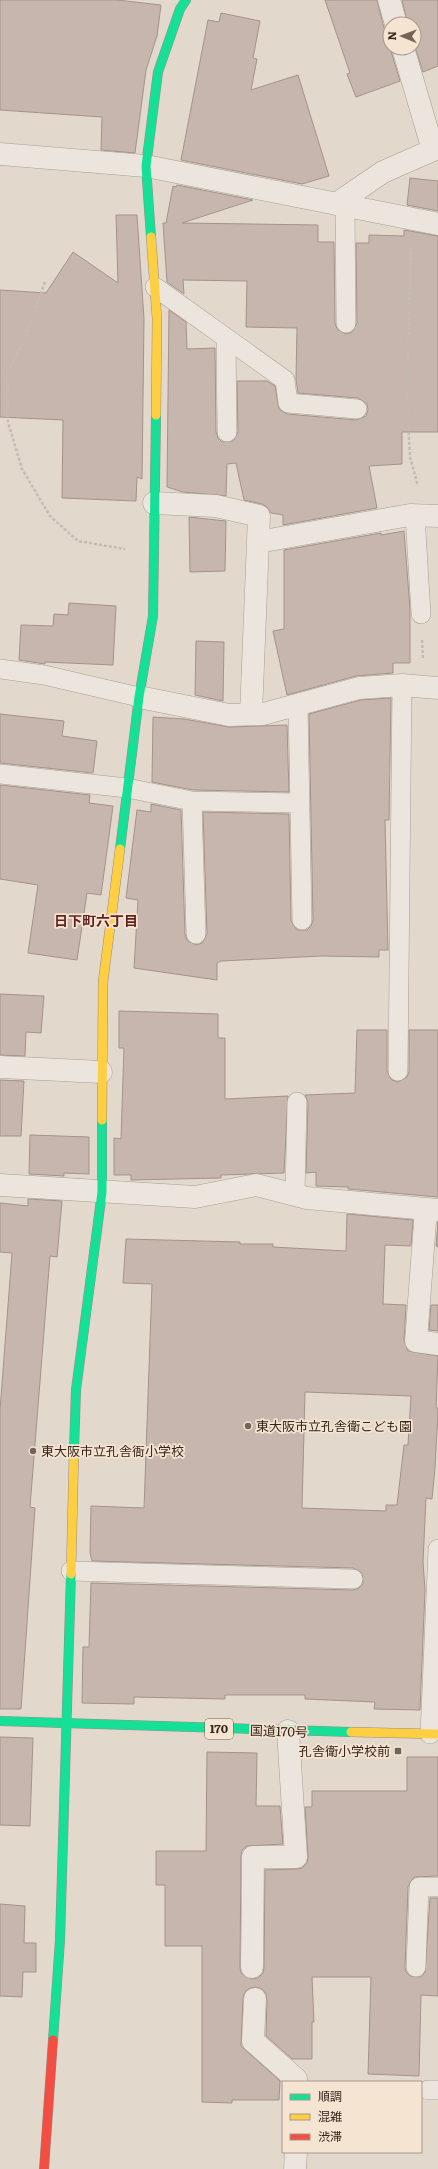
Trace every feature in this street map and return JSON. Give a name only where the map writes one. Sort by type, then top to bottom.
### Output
[{"type":"main road","points":[[44,2169],[60,1940],[76,1390],[102,1192],[101,1072],[103,982],[139,697],[153,616],[157,320],[146,166],[158,72],[180,9],[186,0]]},
{"type":"main road","name":"国道170号","points":[[0,1721],[288,1732],[434,1734]]},
{"type":"street","points":[[390,0],[394,16]]},
{"type":"street","points":[[340,204],[383,172],[433,150],[405,56]]},
{"type":"street","points":[[0,154],[146,166],[438,224]]},
{"type":"street","points":[[154,503],[216,506],[259,516],[251,714]]},
{"type":"street","points":[[258,542],[427,515]]},
{"type":"street","points":[[139,697],[229,715],[263,714],[359,688],[402,685],[431,687]]},
{"type":"street","points":[[0,1067],[101,1072]]},
{"type":"street","points":[[0,1185],[194,1197],[256,1185],[307,1198],[432,1209],[416,1341],[438,1344]]},
{"type":"street","points":[[252,1967],[253,1857],[296,1857],[288,1732]]},
{"type":"street","points":[[255,1999],[254,2041],[296,2079],[296,2081]]},
{"type":"street","points":[[295,2169],[296,2153]]},
{"type":"lane","points":[[340,204],[346,323]]},
{"type":"lane","points":[[154,287],[285,380],[288,404],[357,409]]},
{"type":"lane","points":[[226,338],[227,432]]},
{"type":"lane","points":[[421,614],[427,515]]},
{"type":"lane","points":[[0,669],[44,675],[139,697]]},
{"type":"lane","points":[[398,1071],[402,685]]},
{"type":"lane","points":[[298,704],[302,920]]},
{"type":"lane","points":[[0,774],[127,788],[192,801],[300,803]]},
{"type":"lane","points":[[192,801],[196,934]]},
{"type":"lane","points":[[295,1195],[297,1102]]},
{"type":"lane","points":[[434,1734],[438,1549]]},
{"type":"lane","points":[[71,1570],[353,1579]]},
{"type":"lane","points":[[416,1967],[419,1887],[438,1887]]},
{"type":"path","points":[[412,218],[407,401],[410,457],[427,515]]},
{"type":"path","points":[[46,282],[24,341],[8,372],[8,422],[22,469],[50,516],[78,541],[154,553]]},
{"type":"path","points":[[421,614],[431,687]]},
{"type":"building","points":[[0,0],[117,0],[161,5],[157,36],[146,70],[135,153],[101,150],[102,117],[0,110]]},
{"type":"building","points":[[325,0],[377,0],[382,20],[382,56],[392,56],[400,81],[356,97],[347,74],[350,73]]},
{"type":"building","points":[[402,0],[438,0],[438,66],[423,72],[418,56],[422,56],[422,16],[406,16]]},
{"type":"building","points":[[221,13],[260,21],[253,58],[257,59],[251,90],[298,75],[329,176],[302,184],[181,160],[208,20],[219,22]]},
{"type":"building","points":[[410,178],[438,181],[438,211],[407,205]]},
{"type":"building","points":[[177,185],[253,200],[182,223],[318,225],[318,242],[334,242],[335,323],[337,329],[346,334],[352,332],[357,323],[356,243],[369,243],[369,235],[404,236],[404,230],[438,236],[438,432],[402,432],[402,464],[369,466],[377,508],[283,525],[283,515],[271,513],[267,507],[262,504],[244,500],[236,463],[227,464],[226,496],[183,492],[167,487],[169,310],[186,322],[187,349],[215,348],[216,432],[218,438],[222,442],[233,441],[238,432],[237,381],[267,381],[275,386],[279,409],[287,414],[356,420],[366,416],[368,410],[367,404],[358,398],[298,393],[296,379],[297,328],[246,327],[247,281],[183,280],[184,294],[167,282],[163,223],[166,223],[173,186],[176,187]]},
{"type":"building","points":[[116,215],[137,215],[144,319],[142,479],[137,477],[136,501],[62,498],[63,420],[0,417],[0,290],[46,293],[73,252],[118,283]]},
{"type":"building","points":[[189,517],[226,521],[225,571],[190,572]]},
{"type":"building","points":[[404,531],[410,609],[410,663],[393,663],[393,673],[356,676],[287,695],[273,631],[284,629],[284,550],[381,533],[381,535]]},
{"type":"building","points":[[69,603],[116,606],[113,665],[45,662],[45,664],[19,660],[21,625],[53,626],[54,614],[68,615]]},
{"type":"building","points":[[196,641],[224,642],[223,701],[195,695]]},
{"type":"building","points":[[391,698],[389,820],[385,820],[388,950],[379,950],[379,957],[322,956],[221,961],[217,963],[217,980],[134,968],[138,900],[126,898],[137,810],[151,812],[151,804],[181,810],[185,934],[187,940],[196,945],[202,943],[207,934],[203,812],[289,814],[291,921],[297,930],[307,930],[311,926],[313,920],[309,714],[361,700]]},
{"type":"building","points":[[0,714],[64,721],[62,736],[97,741],[93,773],[0,763]]},
{"type":"building","points":[[153,717],[184,719],[229,727],[287,725],[289,792],[193,790],[152,782]]},
{"type":"building","points":[[0,785],[90,795],[89,803],[113,806],[101,895],[87,893],[77,960],[28,953],[38,885],[0,879]]},
{"type":"building","points":[[0,994],[44,996],[41,1033],[26,1032],[25,1056],[0,1055]]},
{"type":"building","points":[[119,1011],[218,1014],[218,1038],[225,1038],[225,1099],[288,1096],[284,1173],[221,1175],[221,1178],[131,1180],[131,1175],[114,1175],[114,1138],[121,1139],[124,1048],[119,1048]]},
{"type":"building","points":[[357,1030],[387,1030],[387,1071],[392,1080],[398,1082],[407,1077],[409,1072],[409,1030],[438,1030],[438,1197],[348,1189],[348,1187],[316,1186],[316,1172],[306,1173],[308,1102],[305,1095],[355,1093]]},
{"type":"building","points":[[0,1080],[24,1081],[21,1136],[0,1136]]},
{"type":"building","points":[[30,1135],[89,1137],[89,1174],[64,1173],[64,1176],[29,1174]]},
{"type":"building","points":[[28,1199],[62,1201],[57,1257],[50,1256],[30,1507],[35,1508],[21,1709],[0,1709],[0,1410],[12,1253],[0,1252],[0,1203],[28,1206]]},
{"type":"building","points":[[347,1214],[413,1220],[411,1246],[385,1245],[383,1304],[406,1305],[404,1340],[408,1351],[438,1356],[436,1408],[438,1408],[438,1412],[435,1468],[432,1499],[426,1498],[423,1562],[425,1590],[420,1710],[374,1709],[375,1702],[305,1699],[305,1695],[225,1695],[225,1699],[134,1697],[134,1704],[82,1703],[83,1647],[89,1647],[91,1583],[353,1590],[359,1588],[363,1584],[362,1573],[353,1568],[92,1561],[90,1553],[91,1506],[144,1508],[152,1284],[123,1283],[126,1239],[240,1242],[240,1244],[273,1244],[273,1247],[346,1251]],"holes":[[[305,1392],[411,1396],[408,1445],[404,1445],[397,1505],[386,1505],[386,1511],[302,1508]]]},
{"type":"building","points":[[438,1222],[438,1247],[436,1246]]},
{"type":"building","points":[[431,1305],[438,1305],[438,1331],[429,1330]]},
{"type":"building","points":[[0,1737],[33,1738],[30,1826],[0,1825]]},
{"type":"building","points":[[207,1752],[257,1753],[256,1806],[280,1806],[283,1844],[247,1846],[242,1850],[241,1856],[240,1967],[241,1973],[252,1979],[258,1978],[263,1973],[264,1967],[265,1870],[302,1868],[307,1863],[308,1856],[305,1807],[312,1807],[312,1791],[407,1791],[407,1757],[438,1757],[438,1876],[414,1877],[408,1887],[405,1967],[406,1972],[410,1976],[421,1977],[425,1972],[430,1898],[438,1898],[438,1996],[421,1995],[419,2076],[368,2074],[371,1977],[312,1977],[314,2022],[312,2022],[312,2059],[292,2059],[266,2036],[267,2000],[266,1994],[262,1989],[256,1987],[250,1988],[245,1992],[243,1998],[241,2046],[280,2081],[279,2100],[232,2100],[232,2103],[202,2102],[202,1946],[165,1946],[165,1885],[156,1885],[156,1851],[206,1851]]},
{"type":"building","points":[[0,1904],[25,1906],[24,1943],[36,1943],[36,1972],[23,1972],[22,1997],[0,1996]]},
{"type":"traffic: fast","points":[[151,237],[146,166],[158,72],[180,9],[186,0]]},
{"type":"traffic: fast","points":[[120,849],[139,697],[153,616],[156,415]]},
{"type":"traffic: fast","points":[[74,1450],[76,1390],[102,1192],[102,1120]]},
{"type":"traffic: fast","points":[[53,2040],[60,1940],[71,1574]]},
{"type":"traffic: fast","points":[[0,1721],[351,1732]]},
{"type":"traffic: slow","points":[[151,237],[157,319],[156,415]]},
{"type":"traffic: slow","points":[[102,1120],[103,982],[120,849]]},
{"type":"traffic: slow","points":[[71,1574],[74,1450]]},
{"type":"traffic: slow","points":[[351,1732],[438,1734]]},
{"type":"traffic: jam","points":[[44,2169],[53,2040]]},
{"type":"place","name":"東大阪市立孔舎衛こども園","points":[[248,1426]]},
{"type":"place","name":"東大阪市立孔舎衙小学校","points":[[33,1451]]},
{"type":"place","name":"孔舎衛小学校前","points":[[398,1751]]},
{"type":"district","name":"日下町六丁目","points":[[96,921]]}]
